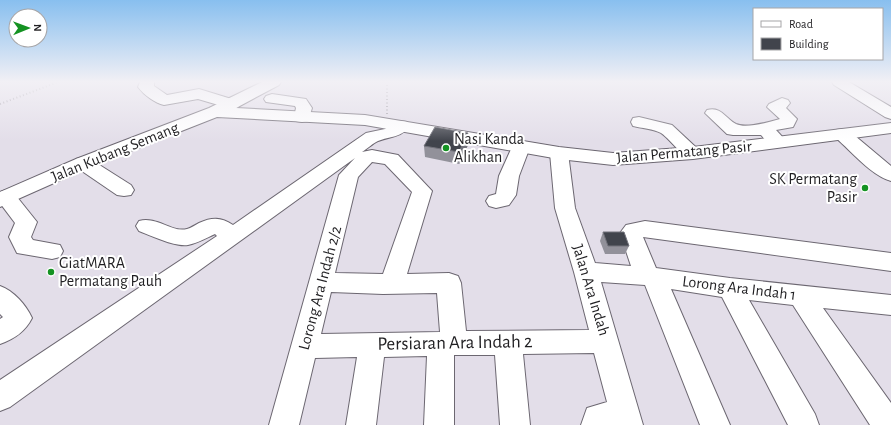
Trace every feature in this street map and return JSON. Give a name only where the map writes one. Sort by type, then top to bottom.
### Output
[{"type":"main road","name":"Jalan Kubang Semang","points":[[3,198],[82,163],[215,112],[236,102]]},
{"type":"main road","name":"Jalan Permatang Pasir","points":[[215,112],[365,120],[521,147],[613,160],[693,153],[891,128]]},
{"type":"street","points":[[225,102],[232,104]]},
{"type":"street","points":[[298,102],[304,108],[302,117]]},
{"type":"street","points":[[871,102],[891,114]]},
{"type":"street","points":[[764,130],[763,128],[787,123],[789,119],[775,107],[782,103]]},
{"type":"street","points":[[713,113],[733,130],[764,130],[778,142]]},
{"type":"street","points":[[640,122],[666,129],[693,153]]},
{"type":"street","points":[[0,397],[233,236],[372,137],[391,133],[394,125]]},
{"type":"street","points":[[842,134],[877,165],[891,175]]},
{"type":"street","points":[[496,201],[502,200],[506,195],[509,176],[521,147]]},
{"type":"street","name":"Jalan Ara Indah","points":[[560,153],[566,208],[606,341],[627,419]]},
{"type":"street","name":"Lorong Ara Indah 2/2","points":[[284,425],[349,175],[366,157],[372,156],[391,159],[422,191],[392,283]]},
{"type":"street","points":[[82,163],[124,190]]},
{"type":"street","points":[[3,198],[26,222],[20,237],[25,247],[52,252]]},
{"type":"street","points":[[147,226],[188,237],[210,226],[218,225],[233,236]]},
{"type":"street","points":[[715,425],[631,233],[634,230],[645,228],[891,262]]},
{"type":"street","name":"Lorong Ara Indah 1","points":[[586,272],[651,276],[730,288],[801,296],[887,310]]},
{"type":"street","points":[[321,282],[449,283],[448,343],[438,425]]},
{"type":"street","points":[[730,288],[804,425]]},
{"type":"street","points":[[801,296],[888,425]]},
{"type":"street","points":[[0,298],[19,318],[11,326],[0,333]]},
{"type":"street","name":"Persiaran Ara Indah 2","points":[[305,346],[606,341]]},
{"type":"street","points":[[508,342],[515,425]]},
{"type":"street","points":[[361,425],[372,344]]},
{"type":"street","points":[[596,425],[598,420],[627,419]]},
{"type":"path","points":[[391,102],[394,125]]},
{"type":"building","points":[[435,127],[468,133],[459,152],[424,146]]},
{"type":"building","points":[[603,232],[624,232],[629,246],[608,246]]},
{"type":"place","name":"Nasi Kanda Alikhan","points":[[446,148]]},
{"type":"place","name":"SK Permatang Pasir","points":[[865,188]]},
{"type":"place","name":"GiatMARA Permatang Pauh","points":[[51,272]]}]
